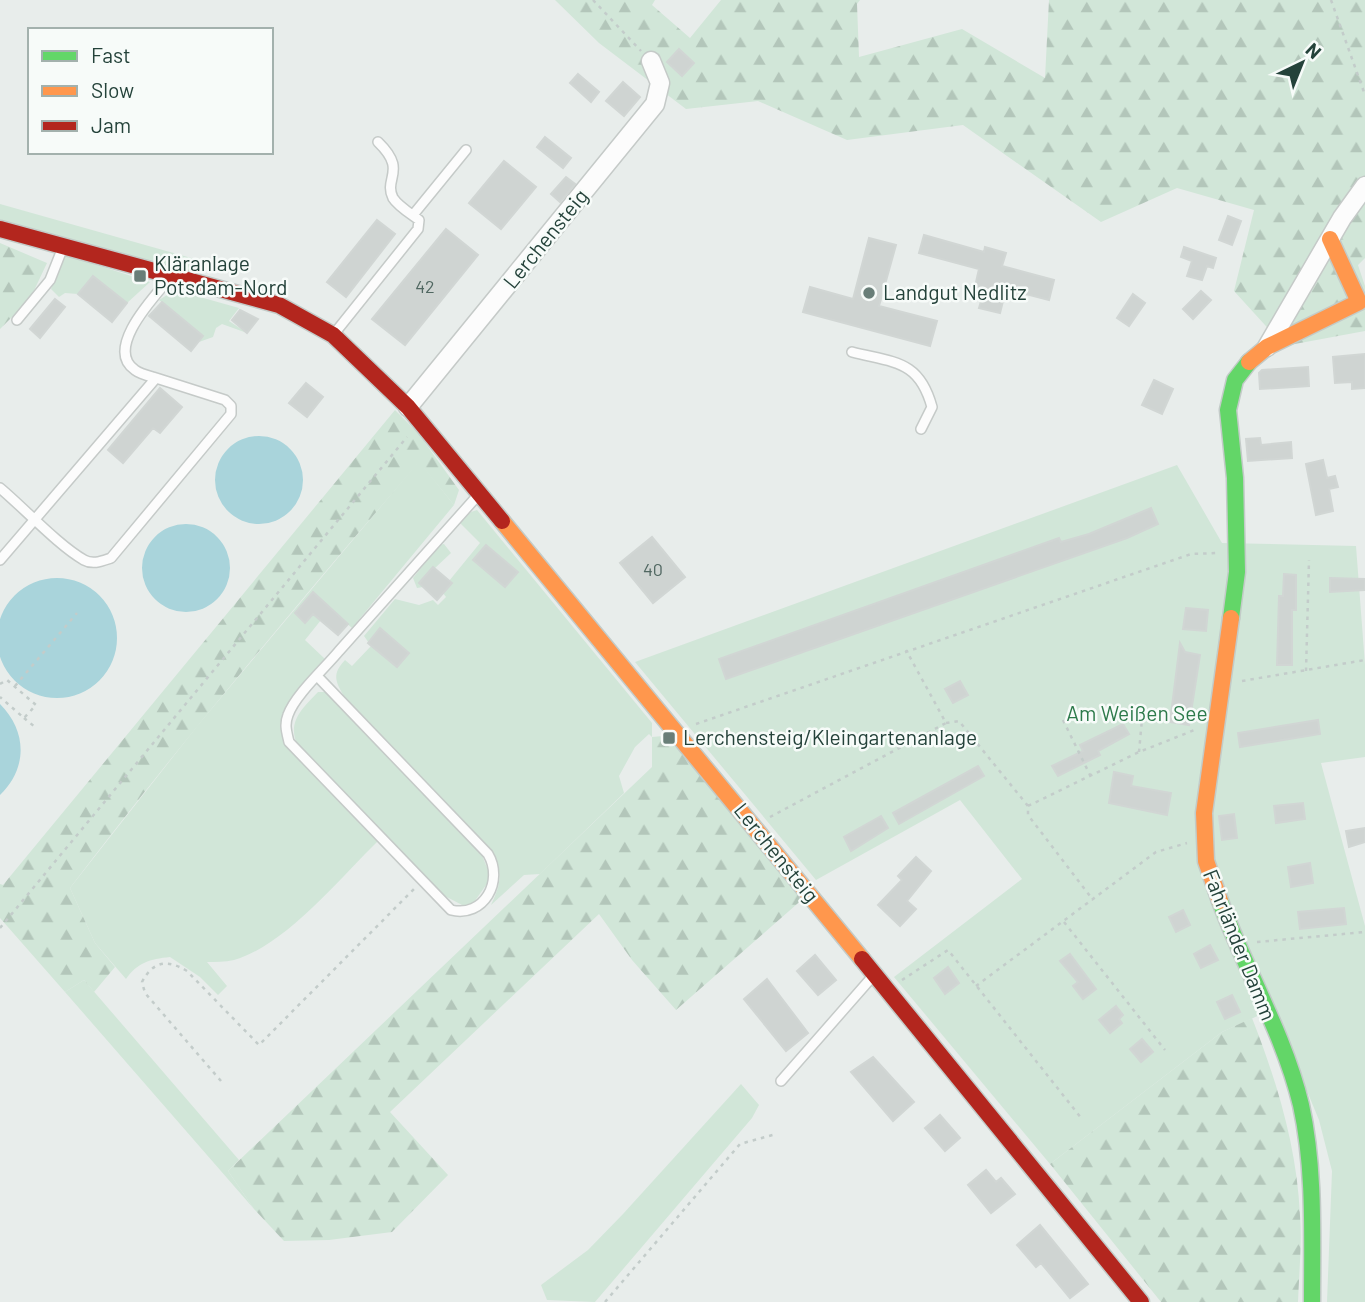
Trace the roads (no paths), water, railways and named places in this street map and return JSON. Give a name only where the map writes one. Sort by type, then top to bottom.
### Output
[{"type":"street","name":"Lerchensteig","points":[[414,414],[655,104],[660,83],[651,61]]},
{"type":"street","name":"Fahrländer Damm","points":[[1267,347],[1330,239],[1365,186]]},
{"type":"street","name":"Lerchensteig","points":[[0,229],[279,305],[332,335],[377,374],[414,414],[680,735],[1141,1302]]},
{"type":"street","name":"Fahrländer Damm","points":[[1312,1302],[1312,1206],[1301,1106],[1286,1058],[1236,944],[1206,861],[1204,813],[1238,551],[1228,410],[1235,380],[1245,365],[1267,347],[1359,302],[1330,239]]},
{"type":"lane","points":[[332,335],[418,229],[419,220],[393,199],[391,190],[395,170],[389,152],[378,142]]},
{"type":"lane","points":[[413,215],[466,150]]},
{"type":"lane","points":[[17,320],[50,280],[63,246]]},
{"type":"lane","points":[[0,488],[86,561],[99,563],[111,558],[231,414],[231,406],[225,400],[135,370],[125,357],[124,347],[136,321],[172,275]]},
{"type":"lane","points":[[852,352],[907,367],[926,383],[932,407],[921,429]]},
{"type":"lane","points":[[0,560],[156,378]]},
{"type":"lane","points":[[317,677],[488,854],[494,865],[492,888],[486,899],[463,913],[450,910],[289,742],[286,727],[288,715],[317,677],[480,494]]},
{"type":"lane","points":[[781,1082],[874,974]]},
{"type":"water","points":[[259,436],[276,439],[290,449],[300,463],[303,480],[300,497],[290,511],[276,521],[259,524],[242,521],[228,511],[218,497],[215,480],[218,463],[228,449],[242,439]]},
{"type":"water","points":[[186,524],[211,531],[223,543],[230,568],[223,593],[211,605],[186,612],[161,605],[149,593],[142,568],[149,543],[161,531]]},
{"type":"water","points":[[45,580],[69,580],[90,589],[106,605],[115,626],[115,650],[106,671],[90,687],[69,696],[45,696],[24,687],[8,671],[-1,650],[-1,626],[8,605],[24,589]]},
{"type":"water","points":[[0,704],[15,726],[21,750],[16,773],[0,795]]},
{"type":"place","name":"Kläranlage Potsdam-Nord","points":[[140,276]]},
{"type":"place","name":"Landgut Nedlitz","points":[[869,293]]},
{"type":"place","name":"Lerchensteig/Kleingartenanlage","points":[[669,738]]},
{"type":"park label","name":"Am Weißen See","points":[[1137,714]]}]
